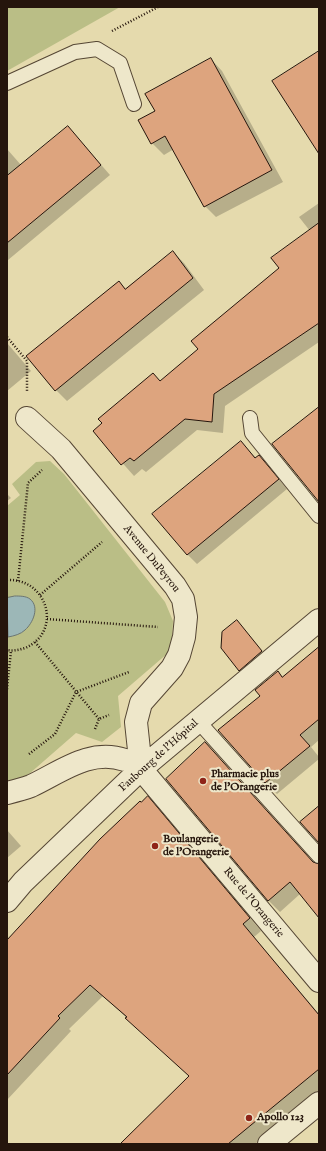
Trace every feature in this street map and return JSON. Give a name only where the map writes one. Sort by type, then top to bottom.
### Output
[{"type":"street","name":"Avenue DuPeyrou","points":[[27,418],[61,448],[175,586],[183,599],[186,617],[184,637],[179,655],[172,668],[141,703],[136,722],[141,769]]},
{"type":"street","name":"Faubourg de l'Hôpital","points":[[7,901],[22,882],[141,769],[319,620]]},
{"type":"street","points":[[7,793],[30,786],[68,766],[102,756],[126,760],[141,769]]},
{"type":"street","name":"Rue de l'Orangerie","points":[[141,769],[319,981]]},
{"type":"street","points":[[269,1144],[319,1103]]},
{"type":"lane","points":[[7,83],[75,52],[97,49],[120,63],[134,104]]},
{"type":"lane","points":[[250,418],[252,433],[319,516]]},
{"type":"lane","points":[[198,721],[319,856]]},
{"type":"path","points":[[111,31],[158,7]]},
{"type":"path","points":[[7,337],[27,361],[27,418]]},
{"type":"path","points":[[18,581],[28,483],[42,469],[47,475]]},
{"type":"path","points":[[40,595],[102,542],[97,536]]},
{"type":"path","points":[[7,580],[27,583],[34,588],[44,602],[47,618],[41,636],[35,642],[20,650],[7,650]]},
{"type":"path","points":[[47,618],[163,628]]},
{"type":"path","points":[[35,642],[99,719]]},
{"type":"path","points":[[7,689],[11,651]]},
{"type":"path","points":[[24,757],[55,734],[76,692],[128,673],[133,668]]},
{"type":"path","points":[[82,761],[99,719],[141,703]]},
{"type":"green space","points":[[7,7],[120,7],[7,71]]},
{"type":"green space","points":[[50,461],[64,474],[165,602],[173,621],[172,640],[168,653],[118,696],[121,727],[102,742],[76,733],[21,781],[7,783],[7,506],[20,495],[12,484],[36,462]]},
{"type":"water","points":[[15,596],[30,599],[35,606],[35,610],[33,619],[28,627],[17,635],[8,637],[7,598]]},
{"type":"building","points":[[319,51],[319,154],[272,81]]},
{"type":"building","points":[[211,58],[272,170],[204,207],[165,136],[151,144],[138,120],[155,111],[145,94]]},
{"type":"building","points":[[68,126],[101,165],[7,243],[7,176]]},
{"type":"building","points":[[319,223],[319,323],[214,394],[212,422],[185,419],[134,461],[130,458],[121,465],[93,431],[102,423],[98,419],[153,373],[160,381],[198,349],[191,341],[279,268],[271,258]]},
{"type":"building","points":[[173,251],[193,278],[55,391],[26,356],[119,281],[125,289]]},
{"type":"building","points":[[319,407],[319,502],[272,444]]},
{"type":"building","points":[[241,441],[255,458],[259,455],[279,479],[187,555],[152,514]]},
{"type":"building","points":[[237,620],[262,651],[239,671],[221,648],[222,632]]},
{"type":"building","points":[[319,647],[319,719],[300,735],[310,746],[265,783],[218,730],[260,696],[255,690],[278,671],[282,677]]},
{"type":"building","points":[[205,742],[313,862],[319,864],[319,918],[290,882],[268,901],[166,779]]},
{"type":"building","points":[[148,796],[250,918],[243,924],[319,1015],[319,1069],[228,1144],[120,1144],[189,1076],[125,1018],[127,1017],[90,985],[58,1016],[60,1018],[7,1075],[7,940],[100,839],[140,801],[141,802]]},
{"type":"building","points":[[319,806],[319,843],[300,822]]},
{"type":"place","name":"Pharmacie plus de l'Orangerie","points":[[203,781]]},
{"type":"place","name":"Boulangerie de l'Orangerie","points":[[155,846]]},
{"type":"place","name":"Apollo 123","points":[[249,1118]]}]
